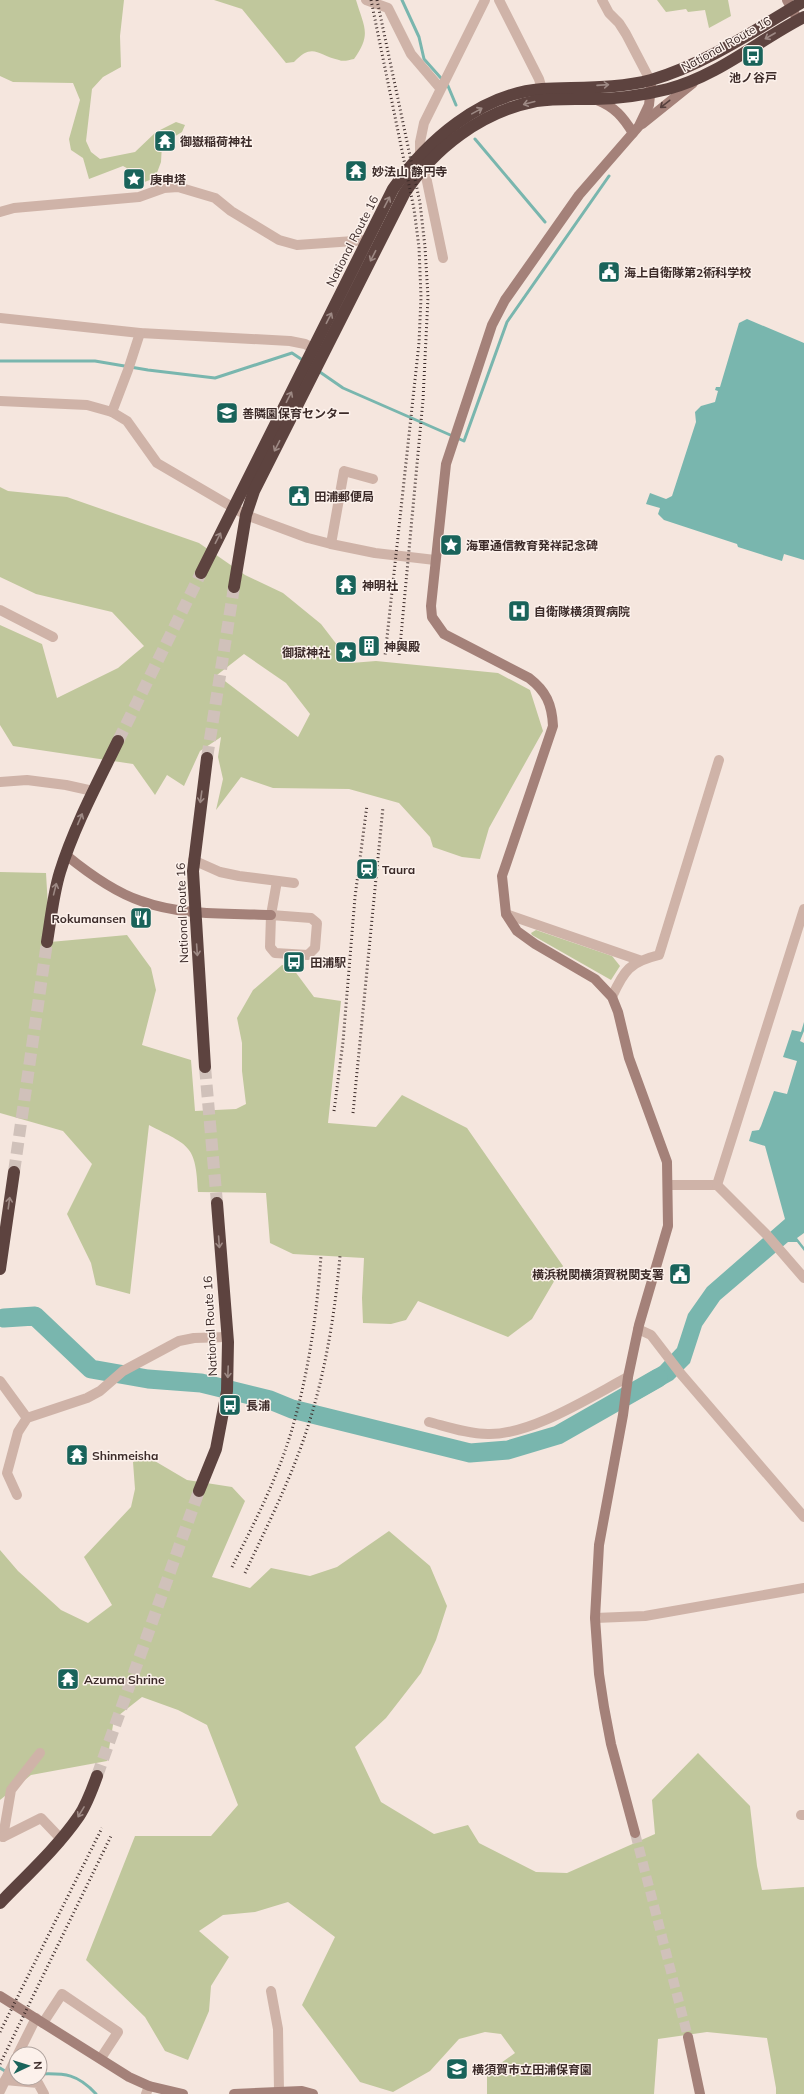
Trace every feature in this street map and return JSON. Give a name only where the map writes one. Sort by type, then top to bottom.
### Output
[{"type":"highway","name":"National Route 16","points":[[234,587],[246,515],[254,491],[317,354],[404,194],[424,167],[463,132],[487,118],[544,95],[595,99],[636,96],[651,86],[702,60],[789,4],[804,1]]},
{"type":"highway","name":"National Route 16","points":[[317,354],[368,240],[393,189],[420,154],[465,117],[510,96],[544,95],[634,83],[651,86],[686,83],[708,72],[801,18]]},
{"type":"highway","name":"National Route 16","points":[[201,573],[234,507],[309,370]]},
{"type":"highway","points":[[47,942],[54,895],[66,856],[93,791],[118,741]]},
{"type":"highway","name":"National Route 16","points":[[205,1066],[193,860],[207,758]]},
{"type":"highway","points":[[0,1269],[14,1172]]},
{"type":"highway","name":"National Route 16","points":[[199,1491],[216,1449],[227,1391],[227,1337],[217,1203]]},
{"type":"highway","points":[[0,1903],[61,1839],[80,1815],[97,1776]]},
{"type":"street","points":[[366,0],[388,8],[411,54],[440,88]]},
{"type":"street","points":[[420,154],[420,142],[424,123],[440,88],[485,0]]},
{"type":"street","points":[[499,0],[539,79],[544,95]]},
{"type":"street","points":[[602,0],[609,13],[619,23],[626,34],[651,86],[649,105],[636,129]]},
{"type":"street","points":[[789,4],[801,18]]},
{"type":"street","points":[[635,1833],[611,1744],[604,1708],[599,1674],[595,1618],[599,1545],[624,1410],[628,1380],[638,1329],[668,1226],[667,1162],[629,1058],[618,1012],[612,997],[595,979],[535,944],[517,931],[506,914],[502,876],[553,726],[552,710],[549,698],[540,686],[529,678],[444,634],[436,625],[432,617],[431,606],[446,464],[492,325],[505,300],[579,195],[636,129],[677,94],[708,72]]},
{"type":"street","points":[[595,99],[609,104],[636,129]]},
{"type":"street","points":[[424,167],[443,258]]},
{"type":"street","points":[[1,209],[139,197],[164,188],[178,187],[215,198],[231,212],[285,242],[297,245],[368,240]]},
{"type":"street","points":[[0,318],[140,333],[290,341],[317,354]]},
{"type":"street","points":[[112,412],[140,333]]},
{"type":"street","points":[[0,401],[87,405],[112,412],[126,421],[157,463],[246,515],[308,538],[331,544],[375,553],[435,560]]},
{"type":"street","points":[[331,544],[344,471],[373,478]]},
{"type":"street","points":[[0,610],[53,637]]},
{"type":"street","points":[[612,997],[620,978],[639,960],[659,955],[719,760]]},
{"type":"street","points":[[0,782],[30,780],[66,785],[93,791]]},
{"type":"street","points":[[66,856],[105,883],[141,901],[195,912],[271,915],[311,918],[317,923],[315,948],[308,954],[274,954],[270,947],[271,915],[278,881]]},
{"type":"street","points":[[193,860],[220,872],[294,883]]},
{"type":"street","points":[[717,1185],[804,909]]},
{"type":"street","points":[[506,914],[639,960]]},
{"type":"street","points":[[668,1185],[717,1185],[766,1234],[804,1278]]},
{"type":"street","points":[[638,1329],[651,1334],[681,1374],[804,1518]]},
{"type":"street","points":[[17,1495],[7,1473],[18,1432],[27,1418],[87,1398],[100,1391],[123,1371],[179,1341],[194,1338],[227,1337]]},
{"type":"street","points":[[429,1422],[474,1433],[490,1434],[516,1431],[550,1417],[628,1380]]},
{"type":"street","points":[[0,1381],[27,1418]]},
{"type":"street","points":[[595,1618],[645,1616],[804,1588]]},
{"type":"street","points":[[40,1753],[11,1790],[3,1837],[41,1818],[61,1839]]},
{"type":"street","points":[[271,1991],[278,2029],[279,2091]]},
{"type":"street","points":[[23,2046],[39,2021],[62,1994],[118,2032],[101,2058]]},
{"type":"street","points":[[0,1996],[101,2058],[148,2090],[183,2094]]},
{"type":"street","points":[[688,2037],[700,2094]]},
{"type":"street","points":[[0,2091],[8,2074]]},
{"type":"street","points":[[5,2080],[38,2083],[44,2094]]},
{"type":"street","points":[[234,2094],[279,2091],[302,2091],[313,2094]]},
{"type":"green space","points":[[0,0],[124,0],[120,36],[121,67],[103,77],[92,89],[86,141],[91,152],[100,159],[135,152],[156,132],[176,122],[185,125],[182,132],[162,144],[161,162],[155,178],[134,186],[132,171],[123,166],[89,179],[83,158],[71,150],[69,139],[80,100],[73,83],[13,82],[0,76]]},
{"type":"green space","points":[[214,0],[356,0],[364,24],[365,36],[360,50],[354,59],[341,61],[311,51],[300,56],[294,62],[286,63],[242,9]]},
{"type":"green space","points":[[657,0],[728,0],[731,16],[709,28],[705,10],[688,12],[686,9],[666,12]]},
{"type":"green space","points":[[0,487],[8,491],[67,497],[199,543],[245,575],[283,593],[321,624],[351,663],[376,661],[498,673],[530,690],[543,731],[489,828],[480,859],[462,857],[433,847],[430,837],[399,803],[349,789],[273,788],[241,777],[216,810],[223,779],[218,757],[221,737],[200,751],[184,786],[167,775],[155,795],[133,764],[13,746],[0,725],[0,625],[42,644],[57,698],[118,668],[144,646],[112,612],[36,594],[0,577]],"holes":[[[244,654],[286,683],[310,714],[298,737],[217,675]]]},
{"type":"green space","points":[[0,872],[46,873],[50,942],[127,935],[151,968],[156,990],[142,1045],[191,1060],[195,1111],[236,1109],[246,1104],[242,1071],[242,1043],[237,1018],[253,990],[282,965],[291,966],[314,997],[341,1001],[328,1123],[376,1127],[402,1095],[467,1128],[563,1266],[532,1319],[508,1337],[418,1301],[406,1320],[391,1324],[363,1323],[362,1298],[364,1258],[293,1254],[270,1243],[266,1193],[198,1192],[195,1164],[188,1148],[182,1143],[149,1125],[130,1294],[96,1285],[91,1263],[67,1214],[92,1164],[63,1131],[0,1113]]},
{"type":"green space","points":[[536,930],[612,956],[620,966],[611,980],[532,935],[531,933]]},
{"type":"green space","points":[[148,1457],[187,1480],[232,1487],[245,1501],[212,1577],[250,1588],[271,1568],[310,1576],[337,1567],[389,1531],[430,1566],[447,1606],[436,1640],[421,1673],[386,1718],[355,1747],[381,1802],[434,1834],[468,1825],[479,1843],[536,1872],[567,1873],[655,1834],[652,1800],[698,1753],[750,1806],[757,1866],[762,1890],[804,1887],[804,2094],[776,2094],[767,2038],[707,2032],[658,2039],[654,2094],[487,2094],[487,2073],[515,2053],[501,2034],[485,2032],[459,2039],[430,2071],[393,2092],[360,2082],[302,2005],[335,1937],[288,1902],[255,1912],[223,1915],[199,1931],[229,1957],[211,1986],[209,2011],[188,2060],[165,2051],[145,2017],[86,1960],[135,1836],[211,1836],[238,1805],[207,1725],[178,1710],[142,1697],[114,1719],[107,1761],[31,1775],[0,1800],[0,1550],[18,1571],[61,1610],[88,1623],[112,1605],[84,1557],[131,1507],[135,1489],[133,1462]]},
{"type":"water","points":[[747,319],[804,343],[804,560],[784,554],[782,561],[738,547],[737,544],[664,520],[658,514],[660,508],[646,504],[650,493],[666,499],[672,496],[696,422],[695,412],[701,406],[715,402],[718,391],[715,390],[716,387],[720,387],[739,323]]},
{"type":"water","points":[[804,1022],[804,1031],[800,1041],[804,1043],[804,1233],[797,1238],[804,1247],[804,1251],[797,1242],[788,1242],[720,1300],[702,1326],[690,1363],[673,1380],[634,1402],[637,1380],[660,1366],[677,1348],[688,1314],[707,1287],[785,1219],[765,1146],[749,1141],[752,1131],[759,1130],[761,1126],[774,1091],[787,1094],[797,1061],[783,1057],[792,1030],[801,1032]]},
{"type":"waterway","points":[[402,0],[419,37],[424,59],[448,86],[456,105]]},
{"type":"waterway","points":[[475,139],[545,222]]},
{"type":"waterway","points":[[317,370],[343,388],[464,441],[507,322],[609,176]]},
{"type":"waterway","points":[[0,361],[95,361],[148,370],[215,378],[292,353],[304,361]]},
{"type":"waterway","points":[[4,1318],[35,1316],[91,1369],[148,1379],[201,1383],[270,1400],[292,1409],[470,1453],[508,1450],[558,1435],[658,1378]]},
{"type":"waterway","points":[[0,2068],[8,2073]]},
{"type":"waterway","points":[[48,2074],[71,2076],[83,2082],[96,2094]]},
{"type":"tunnel","points":[[118,741],[201,573]]},
{"type":"tunnel","points":[[207,758],[234,587]]},
{"type":"tunnel","points":[[14,1172],[47,942]]},
{"type":"tunnel","points":[[205,1067],[217,1203]]},
{"type":"tunnel","points":[[97,1776],[199,1491]]},
{"type":"tunnel","points":[[635,1833],[688,2037]]},
{"type":"railway","points":[[371,0],[414,209],[419,247],[421,297],[419,343],[385,656]]},
{"type":"railway","points":[[377,0],[420,203],[425,247],[428,297],[423,400],[399,657]]},
{"type":"railway","points":[[334,1111],[343,1042],[355,897],[367,805]]},
{"type":"railway","points":[[353,1113],[383,807]]},
{"type":"railway","points":[[232,1567],[260,1512],[284,1455],[296,1415],[312,1336],[321,1256]]},
{"type":"railway","points":[[245,1573],[288,1480],[303,1442],[315,1403],[329,1340],[340,1256]]},
{"type":"railway","points":[[0,2032],[102,1828]]},
{"type":"railway","points":[[0,2064],[112,1834]]},
{"type":"place","name":"池ノ谷戸","points":[[753,56]]},
{"type":"place","name":"御嶽稲荷神社","points":[[165,141]]},
{"type":"place","name":"妙法山 静円寺","points":[[356,171]]},
{"type":"place","name":"庚申塔","points":[[134,179]]},
{"type":"place","name":"海上自衛隊第2術科学校","points":[[609,272]]},
{"type":"place","name":"善隣園保育センター","points":[[227,413]]},
{"type":"place","name":"田浦郵便局","points":[[299,496]]},
{"type":"place","name":"海軍通信教育発祥記念碑","points":[[451,545]]},
{"type":"place","name":"神明社","points":[[346,585]]},
{"type":"place","name":"自衛隊横須賀病院","points":[[519,611]]},
{"type":"place","name":"神輿殿","points":[[369,646]]},
{"type":"place","name":"御獄神社","points":[[346,652]]},
{"type":"place","name":"Taura","points":[[367,869]]},
{"type":"place","name":"Rokumansen","points":[[141,918]]},
{"type":"place","name":"田浦駅","points":[[294,962]]},
{"type":"place","name":"横浜税関横須賀税関支署","points":[[680,1274]]},
{"type":"place","name":"長浦","points":[[230,1405]]},
{"type":"place","name":"Shinmeisha","points":[[77,1455]]},
{"type":"place","name":"Azuma Shrine","points":[[68,1679]]},
{"type":"place","name":"横須賀市立田浦保育園","points":[[457,2069]]}]
